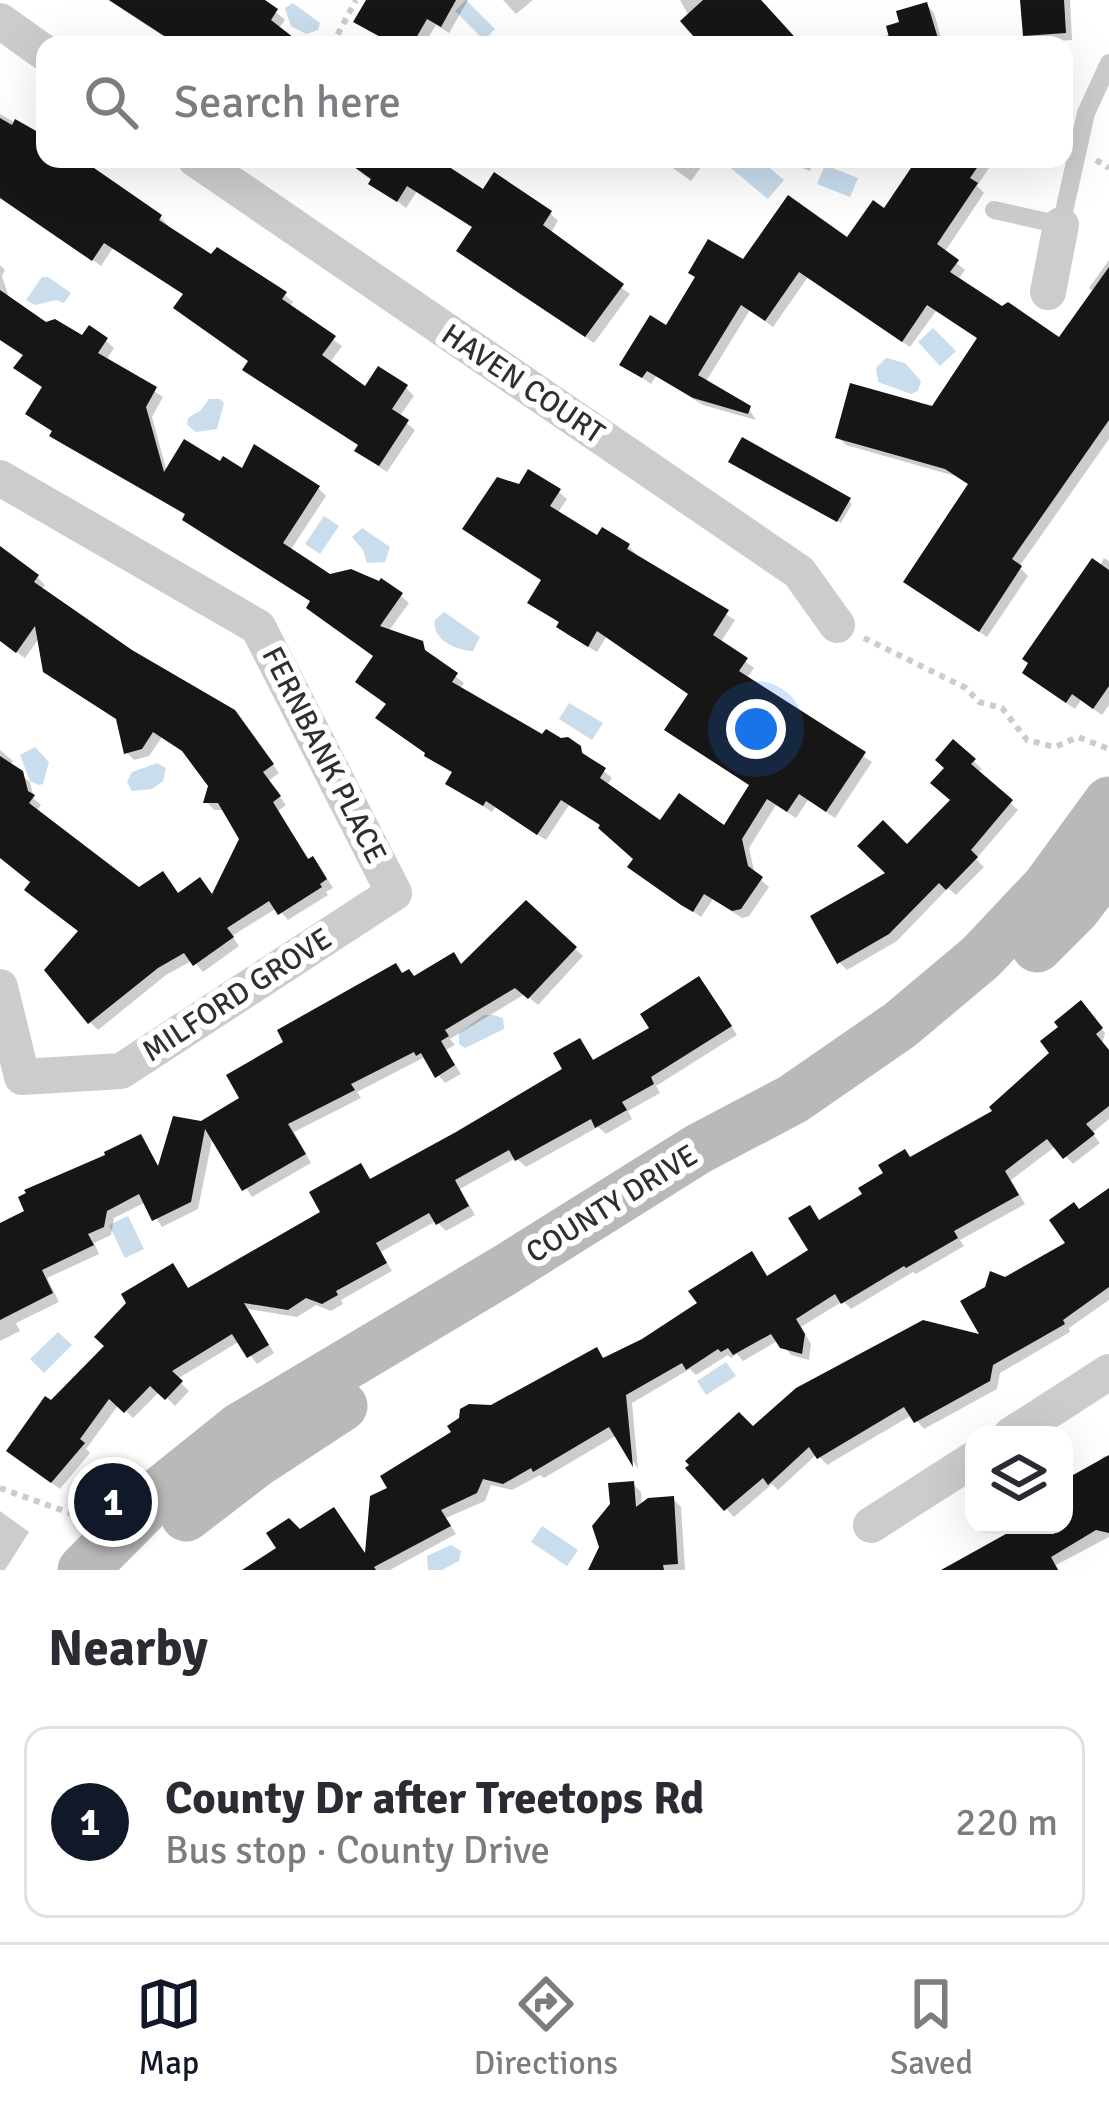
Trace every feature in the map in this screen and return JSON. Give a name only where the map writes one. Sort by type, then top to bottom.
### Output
[{"type":"main road","name":"COUNTY DRIVE","points":[[125,1551],[159,1493],[240,1428],[698,1149],[793,1099],[900,1025],[981,957],[1047,886],[1109,802]]},
{"type":"main road","name":"COUNTY DRIVE","points":[[82,1570],[183,1518],[273,1450],[405,1365],[920,1051],[1008,976],[1074,910],[1109,865]]},
{"type":"street","points":[[0,21],[36,47]]},
{"type":"street","name":"HAVEN COURT","points":[[208,168],[799,572],[837,625]]},
{"type":"street","points":[[1048,292],[1061,225]]},
{"type":"street","name":"FERNBANK PLACE","points":[[0,478],[258,627],[394,892]]},
{"type":"street","name":"MILFORD GROVE","points":[[0,987],[11,1089],[122,1071],[394,892]]},
{"type":"street","points":[[1025,1426],[1109,1372]]},
{"type":"street","points":[[871,1525],[965,1465]]},
{"type":"lane","points":[[994,210],[1061,225],[1086,113],[1109,63]]},
{"type":"path","points":[[337,36],[356,0]]},
{"type":"path","points":[[837,625],[966,688],[980,702],[1002,708],[1027,740],[1055,747],[1078,737],[1109,749]]},
{"type":"path","points":[[0,1488],[125,1551]]},
{"type":"water","points":[[466,0],[495,29],[480,36],[455,11]]},
{"type":"water","points":[[293,3],[320,23],[318,30],[306,34],[291,26],[285,8]]},
{"type":"water","points":[[731,168],[770,168],[784,180],[768,199]]},
{"type":"water","points":[[824,168],[858,178],[850,197],[817,184]]},
{"type":"water","points":[[42,277],[71,293],[64,303],[35,305],[26,300]]},
{"type":"water","points":[[933,328],[956,351],[940,366],[918,342]]},
{"type":"water","points":[[886,358],[905,363],[921,381],[918,391],[911,394],[878,382],[876,368]]},
{"type":"water","points":[[209,399],[224,403],[217,429],[196,432],[187,425],[188,418]]},
{"type":"water","points":[[324,516],[339,526],[320,554],[305,544]]},
{"type":"water","points":[[362,528],[390,547],[385,562],[367,563],[352,537]]},
{"type":"water","points":[[444,612],[480,637],[473,651],[441,639],[435,620]]},
{"type":"water","points":[[569,703],[603,723],[592,740],[559,719]]},
{"type":"water","points":[[35,747],[49,762],[39,785],[30,781],[20,755]]},
{"type":"water","points":[[157,763],[166,768],[163,781],[152,789],[132,791],[127,782],[132,772]]},
{"type":"water","points":[[484,1015],[503,1018],[504,1029],[465,1048],[459,1044],[459,1033]]},
{"type":"water","points":[[128,1216],[144,1249],[125,1258],[109,1225]]},
{"type":"water","points":[[58,1332],[72,1345],[44,1373],[30,1359]]},
{"type":"water","points":[[726,1362],[736,1376],[706,1395],[697,1381]]},
{"type":"water","points":[[542,1526],[578,1550],[567,1566],[531,1542]]},
{"type":"water","points":[[451,1545],[461,1551],[459,1561],[442,1570],[428,1570],[427,1556]]},
{"type":"building","points":[[109,0],[265,0],[278,9],[271,20],[291,36],[164,36]]},
{"type":"building","points":[[366,0],[456,0],[441,27],[427,19],[417,36],[379,36],[353,22]]},
{"type":"building","points":[[703,0],[761,0],[794,36],[693,36],[680,21]]},
{"type":"building","points":[[1020,0],[1064,0],[1066,33],[1023,36]]},
{"type":"building","points":[[927,2],[937,36],[889,36],[886,26],[899,22],[896,11]]},
{"type":"building","points":[[0,118],[12,125],[15,119],[36,131],[36,168],[94,168],[211,254],[217,247],[287,292],[282,299],[336,336],[322,355],[365,386],[378,366],[408,385],[392,409],[409,420],[379,466],[354,451],[358,445],[242,370],[248,361],[173,308],[183,294],[104,243],[92,261],[0,198]]},
{"type":"building","points":[[356,168],[451,168],[483,189],[494,172],[552,211],[543,225],[624,284],[585,337],[456,251],[472,227],[407,186],[397,202],[368,184],[371,179]]},
{"type":"building","points":[[911,168],[977,168],[970,178],[978,183],[937,244],[959,260],[950,272],[1002,306],[1008,302],[1059,337],[1109,267],[1109,420],[1012,559],[1022,566],[979,632],[903,582],[968,484],[945,469],[835,438],[850,383],[932,406],[977,338],[927,305],[902,342],[799,272],[765,321],[741,305],[698,375],[751,406],[748,414],[693,398],[647,371],[642,378],[619,365],[650,315],[666,325],[695,277],[688,273],[708,239],[743,259],[788,195],[847,237],[873,200],[884,208]]},
{"type":"building","points":[[0,290],[46,322],[55,319],[82,335],[89,325],[108,338],[98,353],[157,387],[146,407],[164,472],[184,439],[242,468],[254,444],[320,486],[283,543],[330,574],[351,569],[381,578],[403,593],[380,626],[423,641],[425,650],[458,673],[452,682],[542,734],[546,729],[581,746],[582,753],[606,768],[600,778],[660,820],[679,793],[724,825],[749,785],[664,730],[688,694],[597,631],[588,647],[556,627],[559,622],[527,603],[541,580],[462,529],[497,477],[519,484],[528,469],[561,489],[550,506],[597,535],[602,527],[630,544],[627,549],[729,610],[713,635],[748,658],[739,671],[866,752],[826,812],[799,794],[787,812],[767,799],[742,839],[748,866],[763,877],[741,909],[732,911],[704,894],[693,912],[681,905],[627,867],[633,859],[600,825],[561,800],[537,835],[486,801],[483,806],[445,784],[452,772],[375,718],[386,704],[355,682],[373,656],[306,608],[310,601],[182,520],[185,514],[49,436],[52,431],[25,414],[42,387],[13,368],[23,355],[0,340]]},
{"type":"building","points":[[742,437],[851,498],[837,522],[728,462]]},
{"type":"building","points":[[0,546],[39,575],[34,582],[132,650],[235,710],[274,764],[263,772],[281,796],[273,802],[308,859],[313,856],[327,879],[278,915],[269,901],[227,928],[234,937],[193,966],[184,953],[158,968],[88,1024],[44,970],[78,931],[24,890],[30,882],[0,858],[0,756],[23,771],[28,791],[35,795],[29,803],[139,887],[163,871],[178,893],[200,877],[212,894],[239,839],[218,803],[203,803],[208,786],[182,751],[153,732],[142,749],[124,754],[116,719],[43,672],[35,626],[16,653],[0,641]]},
{"type":"building","points":[[1092,558],[1109,570],[1109,686],[1093,709],[1072,694],[1066,703],[1022,673],[1028,663],[1022,659]]},
{"type":"building","points":[[953,739],[976,759],[971,764],[1013,800],[971,850],[978,857],[946,890],[939,883],[889,934],[837,964],[810,916],[885,873],[857,846],[883,820],[907,844],[950,800],[930,783],[944,768],[935,760]]},
{"type":"building","points":[[526,900],[577,947],[528,999],[515,988],[445,1030],[449,1036],[441,1041],[455,1065],[435,1078],[421,1053],[416,1056],[414,1052],[351,1084],[355,1090],[288,1124],[306,1154],[242,1191],[205,1129],[191,1202],[152,1221],[139,1194],[107,1211],[104,1227],[88,1234],[94,1245],[42,1270],[53,1293],[0,1320],[0,1223],[24,1211],[18,1197],[24,1190],[141,1134],[158,1166],[173,1116],[201,1121],[239,1098],[226,1075],[283,1042],[277,1030],[396,963],[402,973],[409,969],[414,976],[454,952],[461,964]]},
{"type":"building","points":[[699,976],[732,1026],[651,1077],[654,1084],[622,1102],[627,1110],[595,1128],[591,1119],[515,1161],[509,1150],[455,1180],[469,1206],[436,1225],[429,1213],[376,1243],[387,1263],[322,1304],[306,1298],[288,1310],[244,1303],[269,1345],[247,1358],[232,1334],[172,1371],[183,1381],[165,1400],[150,1386],[124,1413],[109,1399],[80,1439],[85,1443],[51,1483],[6,1451],[45,1396],[51,1400],[104,1346],[94,1337],[126,1303],[121,1294],[173,1263],[188,1288],[320,1212],[309,1192],[361,1163],[370,1179],[456,1132],[562,1069],[553,1053],[580,1038],[593,1060],[649,1028],[640,1014]]},
{"type":"building","points":[[1081,1000],[1103,1028],[1096,1034],[1109,1050],[1109,1106],[1086,1124],[1095,1134],[1063,1159],[1047,1139],[1005,1171],[1019,1195],[954,1231],[958,1238],[906,1268],[841,1304],[835,1294],[796,1319],[805,1334],[802,1354],[780,1348],[771,1334],[733,1355],[728,1348],[718,1349],[686,1370],[682,1363],[626,1395],[633,1467],[609,1427],[533,1472],[531,1468],[503,1484],[483,1479],[477,1493],[441,1510],[451,1526],[374,1567],[376,1570],[242,1570],[276,1548],[266,1533],[289,1518],[300,1529],[334,1507],[365,1553],[370,1496],[387,1488],[380,1476],[451,1432],[447,1426],[459,1418],[460,1409],[469,1404],[491,1405],[597,1347],[603,1358],[642,1339],[697,1303],[688,1291],[752,1251],[767,1276],[808,1250],[788,1218],[810,1205],[819,1220],[862,1194],[858,1188],[883,1173],[878,1165],[905,1149],[910,1157],[992,1111],[989,1107],[1049,1053],[1040,1041]]},
{"type":"building","points":[[1109,1188],[1109,1287],[1063,1320],[1065,1324],[993,1365],[990,1381],[914,1423],[904,1407],[817,1459],[809,1447],[768,1485],[763,1478],[724,1511],[685,1468],[689,1465],[685,1461],[739,1412],[753,1426],[796,1388],[923,1320],[979,1334],[960,1301],[985,1287],[990,1271],[1005,1277],[1065,1243],[1049,1220],[1074,1202],[1079,1209]]},
{"type":"building","points":[[1109,1455],[1109,1533],[1096,1530],[1051,1557],[1058,1570],[941,1570],[1006,1534],[1073,1534],[1073,1475]]},
{"type":"building","points":[[634,1481],[636,1507],[648,1498],[674,1496],[678,1564],[663,1565],[664,1570],[588,1570],[599,1547],[592,1526],[610,1504],[608,1483]]},
{"type":"place","name":"County Dr after Treetops Rd","points":[[113,1502]]}]
